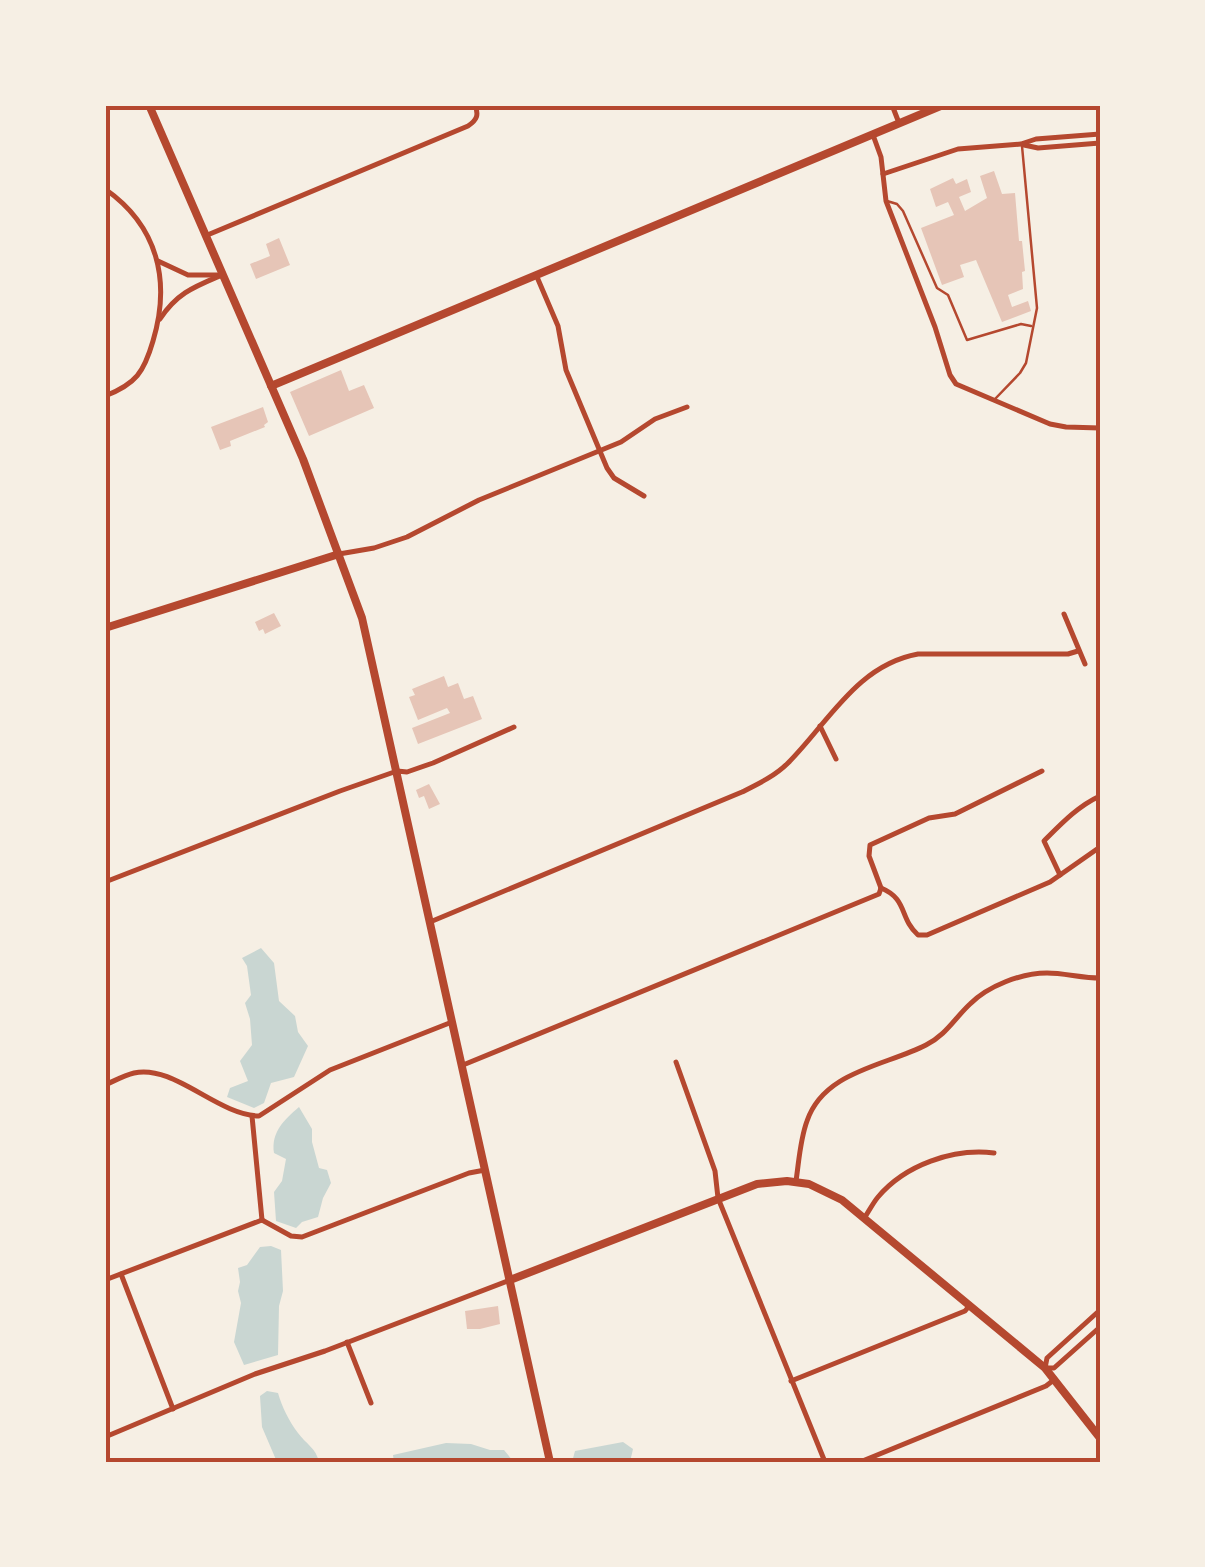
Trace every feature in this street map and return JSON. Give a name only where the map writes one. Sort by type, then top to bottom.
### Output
[{"type":"main road","points":[[149,105],[304,459],[362,618],[550,1462]]},
{"type":"main road","points":[[270,386],[943,105]]},
{"type":"main road","points":[[105,628],[339,554]]},
{"type":"main road","points":[[510,1280],[757,1184],[809,1184],[831,1192],[865,1217],[1045,1368],[1100,1438]]},
{"type":"street","points":[[206,236],[468,126],[476,118],[476,105]]},
{"type":"street","points":[[892,105],[900,123]]},
{"type":"street","points":[[872,134],[881,157],[886,201],[956,384],[1050,424],[1100,428]]},
{"type":"street","points":[[883,174],[958,150],[1100,134]]},
{"type":"street","points":[[1022,144],[1038,148],[1100,142]]},
{"type":"street","points":[[105,189],[136,219],[158,261],[162,285],[159,322]]},
{"type":"street","points":[[158,261],[188,275],[222,275]]},
{"type":"street","points":[[105,396],[128,386],[141,372],[159,322],[172,302],[191,288],[222,275]]},
{"type":"street","points":[[537,277],[558,326],[566,370],[599,451],[611,474],[644,496]]},
{"type":"street","points":[[339,554],[407,537],[479,500],[633,436],[655,419],[687,407]]},
{"type":"street","points":[[1064,614],[1085,664]]},
{"type":"street","points":[[430,922],[771,777],[855,686],[906,656],[1078,651]]},
{"type":"street","points":[[820,726],[836,759]]},
{"type":"street","points":[[105,882],[397,771],[407,772],[433,763],[514,727]]},
{"type":"street","points":[[463,1065],[879,894],[870,845],[929,818],[956,814],[1042,771]]},
{"type":"street","points":[[1060,875],[1044,841],[1064,821],[1100,796]]},
{"type":"street","points":[[880,888],[896,896],[911,929],[928,936],[1050,882],[1100,847]]},
{"type":"street","points":[[796,1182],[807,1118],[818,1100],[842,1080],[943,1036],[968,1005],[1000,985],[1037,974],[1100,978]]},
{"type":"street","points":[[105,1085],[134,1073],[150,1073],[174,1080],[223,1107],[259,1116],[330,1070],[452,1022]]},
{"type":"street","points":[[676,1062],[716,1171],[718,1198],[825,1462]]},
{"type":"street","points":[[252,1116],[262,1220]]},
{"type":"street","points":[[865,1217],[878,1196],[908,1171],[973,1150],[994,1153]]},
{"type":"street","points":[[262,1220],[290,1236],[302,1237],[485,1170]]},
{"type":"street","points":[[105,1280],[262,1220]]},
{"type":"street","points":[[121,1274],[172,1409]]},
{"type":"street","points":[[105,1437],[255,1374],[510,1280]]},
{"type":"street","points":[[790,1381],[965,1312],[970,1305]]},
{"type":"street","points":[[1100,1310],[1047,1358],[1045,1368],[1054,1368],[1100,1327]]},
{"type":"street","points":[[346,1342],[371,1403]]},
{"type":"street","points":[[860,1462],[1046,1386],[1054,1379]]},
{"type":"lane","points":[[994,400],[1026,363],[1037,308],[1022,144]]},
{"type":"lane","points":[[886,201],[900,206],[937,288],[948,296],[967,340],[1021,324],[1033,326]]},
{"type":"shaded area","points":[[261,948],[274,963],[279,1001],[295,1016],[298,1032],[308,1046],[294,1077],[271,1083],[264,1103],[254,1108],[227,1097],[230,1088],[248,1081],[240,1061],[252,1045],[245,1003],[251,995],[242,958]]},
{"type":"shaded area","points":[[299,1107],[312,1129],[319,1168],[327,1170],[331,1183],[318,1217],[296,1228],[276,1221],[274,1192],[282,1181],[286,1159],[274,1153],[274,1146],[280,1127]]},
{"type":"shaded area","points":[[260,1247],[281,1250],[283,1291],[278,1355],[244,1365],[234,1342],[241,1303],[238,1268],[247,1265]]},
{"type":"shaded area","points":[[267,1391],[278,1393],[292,1424],[319,1462],[277,1462],[262,1427],[260,1396]]},
{"type":"shaded area","points":[[623,1442],[633,1449],[630,1462],[572,1462],[575,1451]]},
{"type":"shaded area","points":[[446,1443],[504,1450],[513,1461],[394,1462],[393,1455]]},
{"type":"building","points":[[994,171],[1002,194],[1015,193],[1022,241],[1023,289],[1008,295],[1012,307],[1028,301],[1031,311],[1002,322],[976,260],[960,265],[964,277],[942,285],[921,228],[954,215],[948,202],[936,207],[930,189],[953,178],[956,184],[967,179],[971,192],[959,197],[965,211],[987,198],[980,176]]},
{"type":"building","points":[[279,238],[290,265],[256,279],[250,264],[270,256],[266,244]]},
{"type":"building","points":[[341,370],[349,391],[364,385],[374,408],[309,436],[290,392]]},
{"type":"building","points":[[263,407],[268,422],[265,427],[230,441],[231,446],[220,450],[211,427]]},
{"type":"building","points":[[274,613],[281,626],[265,634],[263,629],[259,631],[255,622]]},
{"type":"building","points":[[444,676],[448,687],[458,683],[464,699],[473,696],[482,719],[418,744],[412,728],[450,713],[447,708],[418,720],[409,697],[415,695],[412,689]]},
{"type":"building","points":[[429,784],[440,804],[429,809],[424,796],[419,798],[416,790]]},
{"type":"building","points":[[498,1306],[500,1324],[467,1329],[465,1311]]}]
